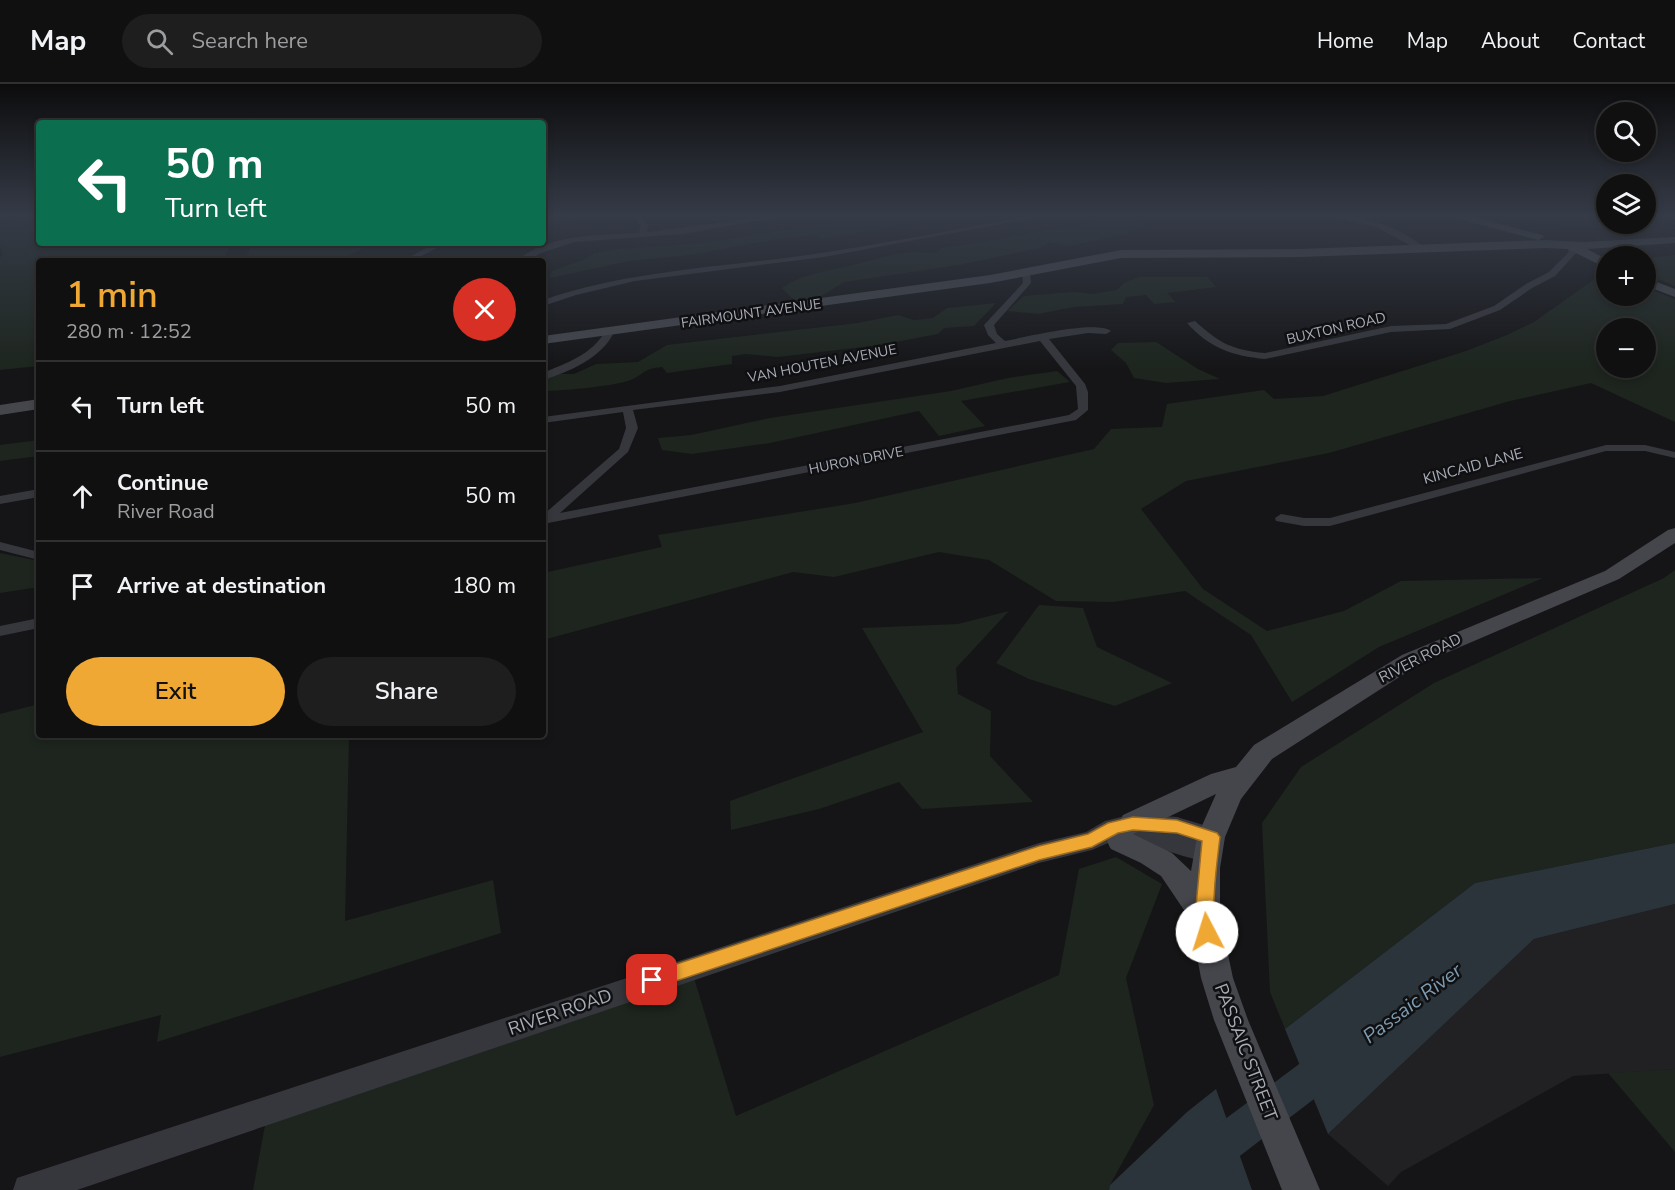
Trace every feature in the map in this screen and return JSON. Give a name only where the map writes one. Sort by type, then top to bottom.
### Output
[{"type":"main road","name":"FAIRMOUNT AVENUE","points":[[546,340],[774,311],[1049,268]]},
{"type":"main road","points":[[1656,286],[1675,293]]},
{"type":"main road","points":[[0,410],[36,404]]},
{"type":"main road","name":"RIVER ROAD","points":[[1210,845],[1230,794],[1242,776],[1263,752],[1291,732],[1410,660],[1465,634],[1612,575],[1675,534]]},
{"type":"main road","points":[[1204,917],[1182,877],[1127,832],[1220,781],[1242,776]]},
{"type":"main road","name":"PASSAIC STREET","points":[[1210,845],[1204,917],[1217,978],[1244,1055],[1301,1183]]},
{"type":"street","points":[[546,302],[619,281],[722,268]]},
{"type":"street","name":"BUXTON ROAD","points":[[1192,323],[1224,348],[1244,354],[1265,356],[1391,329],[1447,327],[1497,308],[1557,268]]},
{"type":"street","points":[[1003,344],[993,335],[989,325],[1027,284],[1026,272]]},
{"type":"street","points":[[546,293],[556,298]]},
{"type":"street","name":"VAN HOUTEN AVENUE","points":[[546,420],[790,387],[1003,344],[1088,330],[1106,331]]},
{"type":"street","points":[[546,376],[591,353],[607,341],[609,332]]},
{"type":"street","name":"HURON DRIVE","points":[[546,519],[1072,418],[1083,410],[1081,386],[1043,338]]},
{"type":"street","points":[[546,517],[624,450],[632,428],[627,408]]},
{"type":"street","name":"KINCAID LANE","points":[[1281,518],[1304,522],[1330,522],[1606,448],[1638,448],[1675,454]]},
{"type":"street","points":[[0,500],[36,494]]},
{"type":"street","points":[[0,546],[36,555]]},
{"type":"street","points":[[0,631],[36,623]]},
{"type":"street","name":"RIVER ROAD","points":[[29,1190],[1039,853],[1127,832],[1156,839],[1210,845]]},
{"type":"shaded area","points":[[0,268],[36,268],[36,366],[0,370]]},
{"type":"shaded area","points":[[562,268],[598,268],[549,278],[552,271]]},
{"type":"shaded area","points":[[843,268],[941,268],[844,282],[820,297],[795,301],[782,288],[809,275]]},
{"type":"shaded area","points":[[1656,268],[1675,268],[1675,286],[1656,278]]},
{"type":"shaded area","points":[[1139,277],[1207,277],[1216,287],[1167,293],[1176,302],[1154,304],[1146,295],[1126,297],[1123,304],[1074,307],[1038,314],[1007,311],[1024,296],[1074,292],[1093,294],[1117,290],[1124,283]]},
{"type":"shaded area","points":[[1596,278],[1596,306],[1656,306],[1656,292],[1675,299],[1675,422],[1591,383],[1510,401],[1329,453],[1186,481],[1141,509],[1203,589],[1267,631],[1344,611],[1401,581],[1543,578],[1379,647],[1292,702],[1251,635],[1185,591],[1113,602],[1056,601],[989,560],[939,552],[834,577],[793,572],[546,639],[546,572],[662,547],[658,535],[855,503],[1094,449],[1111,429],[1162,427],[1167,404],[1264,390],[1274,399],[1323,396],[1466,351],[1534,322]]},
{"type":"shaded area","points":[[996,303],[974,326],[944,328],[938,334],[880,345],[778,357],[746,354],[732,356],[732,364],[667,373],[662,367],[648,370],[626,382],[546,391],[546,379],[556,374],[574,374],[596,364],[638,362],[667,345],[858,323],[898,315],[914,320],[933,318],[947,308]]},
{"type":"shaded area","points":[[1156,342],[1198,369],[1220,379],[1166,383],[1134,378],[1126,363],[1111,350],[1118,343]]},
{"type":"shaded area","points":[[1057,371],[1070,382],[961,401],[985,426],[939,436],[919,411],[770,443],[692,454],[662,450],[658,438],[691,435],[770,418],[951,391],[1008,378]]},
{"type":"shaded area","points":[[36,440],[36,456],[0,461],[0,445]]},
{"type":"shaded area","points":[[0,553],[36,560],[36,587],[0,593]]},
{"type":"shaded area","points":[[1675,570],[1675,843],[1475,883],[1285,1029],[1270,992],[1262,823],[1301,767],[1434,683],[1664,578]]},
{"type":"shaded area","points":[[1039,605],[1083,608],[1097,647],[1172,683],[1115,706],[1029,679],[996,663]]},
{"type":"shaded area","points":[[1009,611],[956,668],[958,694],[991,711],[990,756],[1033,802],[922,809],[899,782],[819,809],[731,830],[730,801],[923,732],[862,628],[958,624]]},
{"type":"shaded area","points":[[36,705],[36,738],[349,738],[345,921],[493,880],[501,933],[157,1042],[161,1015],[0,1057],[0,714]]},
{"type":"shaded area","points":[[1116,857],[1162,884],[1126,978],[1154,1105],[1109,1190],[253,1190],[266,1120],[694,978],[736,1116],[1059,975],[1079,869]]},
{"type":"shaded area","points":[[1675,904],[1675,1069],[1573,1076],[1401,1172],[1388,1186],[1328,1134],[1534,939]]},
{"type":"shaded area","points":[[1675,1069],[1675,1152],[1608,1073]]},
{"type":"water","points":[[1675,843],[1675,904],[1534,939],[1328,1134],[1285,1029],[1475,883]]},
{"type":"water","points":[[1216,1089],[1252,1190],[1109,1190],[1110,1185],[1187,1112]]},
{"type":"waterway","name":"Passaic River","points":[[1184,1190],[1188,1171],[1331,1063]]},
{"type":"route","points":[[652,980],[1039,853],[1092,840],[1114,828],[1133,824],[1177,826],[1211,837],[1205,891],[1204,917],[1207,932]]}]
